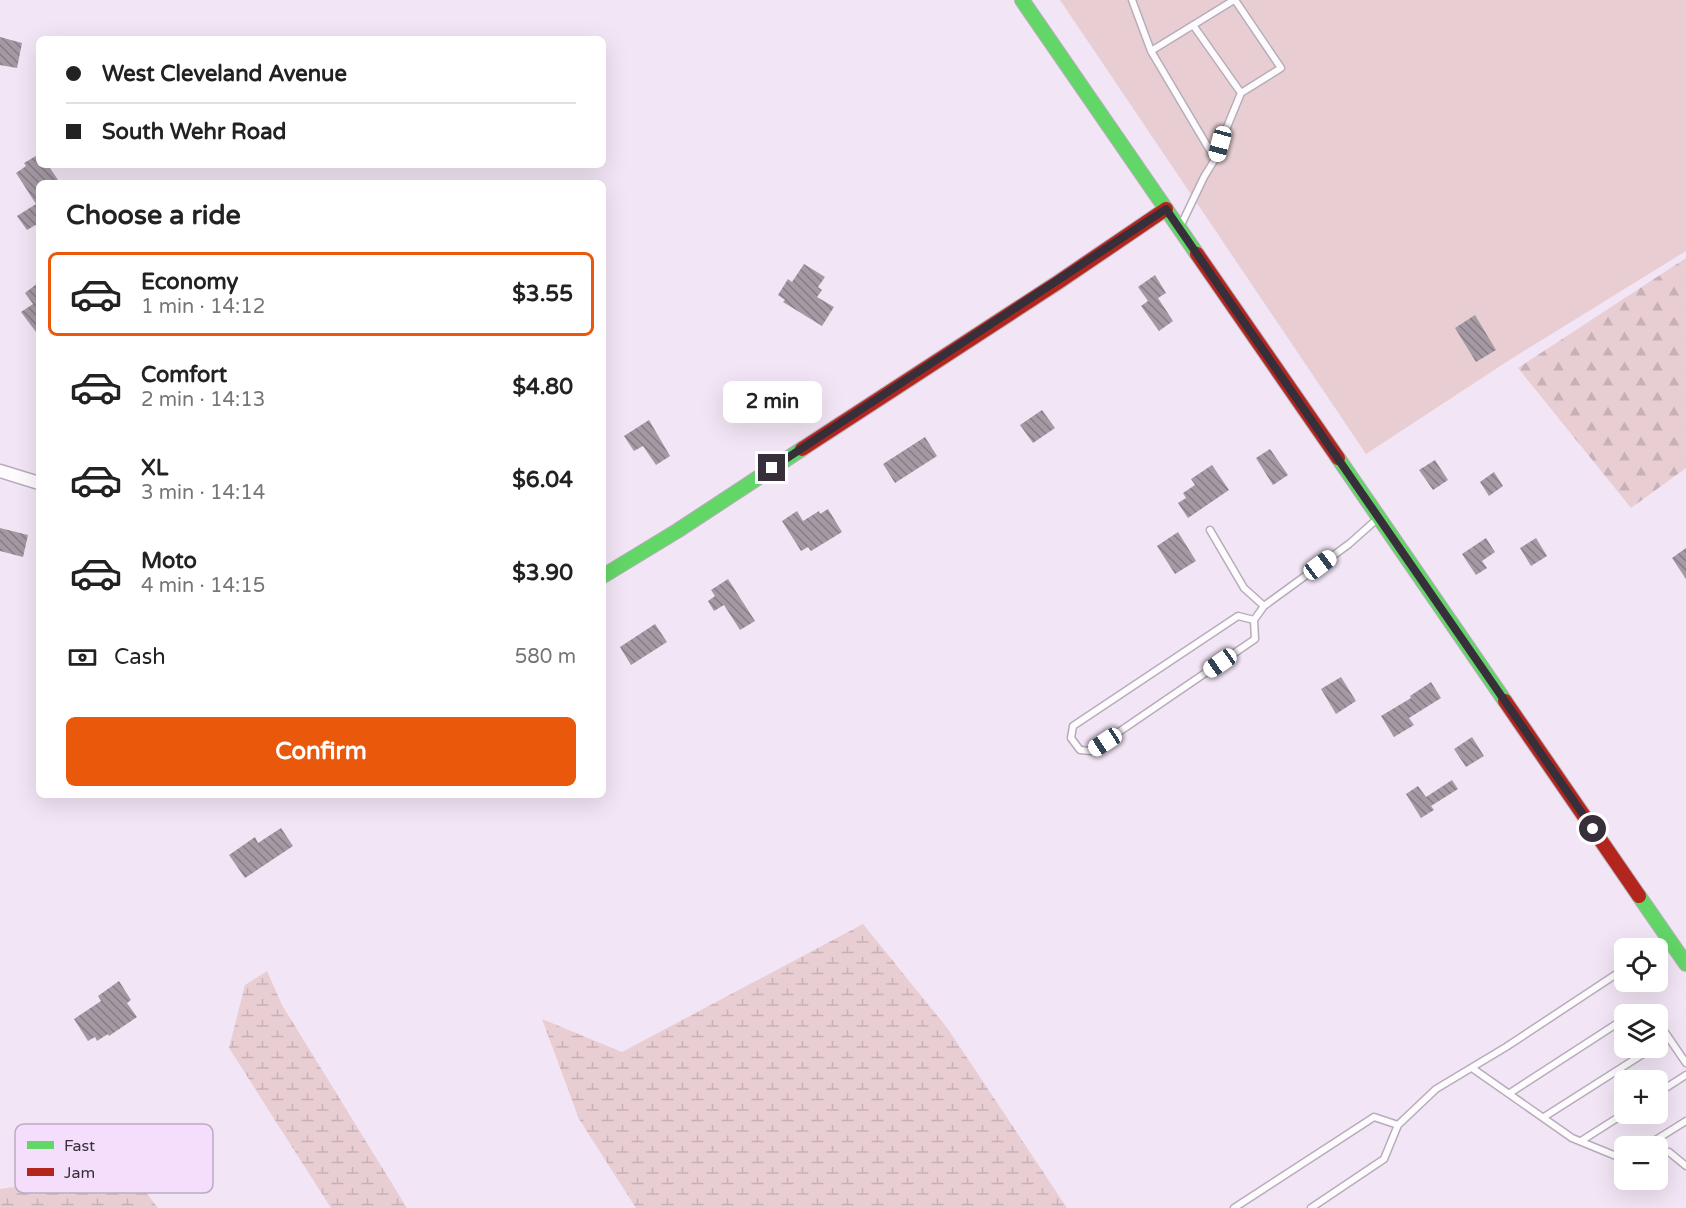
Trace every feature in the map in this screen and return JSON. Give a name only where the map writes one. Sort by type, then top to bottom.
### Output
[{"type":"main road","points":[[1022,0],[1379,518],[1667,942],[1684,957]]},
{"type":"main road","points":[[606,574],[697,518],[1166,209]]},
{"type":"street","points":[[0,471],[36,482]]},
{"type":"lane","points":[[1132,0],[1151,51],[1215,159]]},
{"type":"lane","points":[[1151,51],[1235,0],[1281,68],[1241,93],[1215,159],[1180,228]]},
{"type":"lane","points":[[1193,26],[1241,93]]},
{"type":"lane","points":[[1254,620],[1238,616],[1073,726],[1071,738],[1080,750],[1091,751],[1255,639],[1254,620],[1264,606],[1348,544],[1379,518]]},
{"type":"lane","points":[[1210,530],[1244,588],[1264,606]]},
{"type":"lane","points":[[1311,1208],[1384,1159],[1398,1125],[1436,1089],[1614,976]]},
{"type":"lane","points":[[1510,1093],[1614,1025]]},
{"type":"lane","points":[[1668,1038],[1686,1063]]},
{"type":"lane","points":[[1544,1117],[1637,1058]]},
{"type":"lane","points":[[1472,1068],[1572,1138],[1614,1155]]},
{"type":"lane","points":[[1668,1087],[1686,1075]]},
{"type":"lane","points":[[1234,1208],[1374,1117],[1398,1125]]},
{"type":"lane","points":[[1581,1141],[1614,1120]]},
{"type":"lane","points":[[1662,1136],[1686,1121]]},
{"type":"lane","points":[[1668,1152],[1686,1166]]},
{"type":"green space","points":[[1060,0],[1686,0],[1686,251],[1511,359],[1366,454]]},
{"type":"green space","points":[[1686,258],[1686,468],[1631,508],[1518,368]]},
{"type":"green space","points":[[863,924],[948,1029],[1067,1208],[636,1208],[579,1119],[542,1019],[622,1052]]},
{"type":"green space","points":[[267,971],[282,1005],[407,1208],[331,1208],[229,1048],[245,985]]},
{"type":"green space","points":[[15,1187],[15,1193],[147,1193],[158,1208],[0,1208],[0,1189]]},
{"type":"building","points":[[0,37],[22,43],[17,68],[0,65]]},
{"type":"building","points":[[36,156],[36,168],[50,168],[58,180],[36,180],[36,204],[16,173],[26,166],[24,163]]},
{"type":"building","points":[[36,204],[36,225],[27,230],[17,216]]},
{"type":"building","points":[[804,264],[825,277],[818,287],[822,290],[817,297],[834,307],[822,326],[783,302],[785,300],[778,295],[788,279],[792,282]]},
{"type":"building","points":[[1155,275],[1166,293],[1158,298],[1173,321],[1159,331],[1141,306],[1148,301],[1138,287]]},
{"type":"building","points":[[36,284],[36,332],[21,312],[33,304],[25,293]]},
{"type":"building","points":[[1475,315],[1496,350],[1476,362],[1455,328]]},
{"type":"building","points":[[1042,410],[1055,428],[1033,443],[1020,425]]},
{"type":"building","points":[[649,420],[670,456],[656,465],[643,446],[634,451],[624,436]]},
{"type":"building","points":[[925,437],[937,456],[895,483],[883,464]]},
{"type":"building","points":[[1270,449],[1288,475],[1273,485],[1256,458]]},
{"type":"building","points":[[1435,460],[1448,480],[1433,490],[1419,470]]},
{"type":"building","points":[[1212,465],[1229,490],[1188,518],[1178,503],[1186,498],[1183,493],[1195,485],[1191,479]]},
{"type":"building","points":[[1494,472],[1503,486],[1489,496],[1480,482]]},
{"type":"building","points":[[828,509],[842,532],[811,551],[808,547],[801,551],[782,521],[797,511],[803,521],[819,511],[820,514]]},
{"type":"building","points":[[0,528],[28,535],[23,557],[0,551]]},
{"type":"building","points":[[1178,532],[1196,561],[1175,574],[1157,546]]},
{"type":"building","points":[[1486,538],[1495,552],[1482,561],[1487,568],[1476,575],[1462,554]]},
{"type":"building","points":[[1536,538],[1547,556],[1531,566],[1520,548]]},
{"type":"building","points":[[1686,548],[1686,579],[1672,558]]},
{"type":"building","points":[[728,579],[755,621],[740,630],[724,605],[714,611],[708,601],[715,596],[711,590]]},
{"type":"building","points":[[655,624],[667,642],[631,665],[620,647]]},
{"type":"building","points":[[1341,677],[1356,701],[1336,714],[1321,689]]},
{"type":"building","points":[[1431,682],[1441,698],[1409,718],[1414,725],[1394,737],[1381,716],[1411,698],[1410,696]]},
{"type":"building","points":[[1472,737],[1484,756],[1466,767],[1454,749]]},
{"type":"building","points":[[1452,780],[1458,789],[1431,806],[1434,810],[1421,818],[1406,794],[1418,786],[1426,797]]},
{"type":"building","points":[[281,828],[293,846],[245,878],[229,855],[255,837],[258,843]]},
{"type":"building","points":[[119,981],[131,1000],[127,1003],[137,1017],[109,1036],[108,1034],[97,1041],[95,1037],[88,1041],[74,1019],[101,1001],[98,996]]},
{"type":"traffic: fast","points":[[1022,0],[1197,254]]},
{"type":"traffic: fast","points":[[606,574],[677,531],[802,449]]},
{"type":"traffic: fast","points":[[1338,458],[1505,701]]},
{"type":"traffic: fast","points":[[1639,896],[1686,964]]},
{"type":"traffic: jam","points":[[802,449],[1166,209]]},
{"type":"traffic: jam","points":[[1197,254],[1338,458]]},
{"type":"traffic: jam","points":[[1505,701],[1639,896]]},
{"type":"route","points":[[772,468],[1057,283],[1166,209],[1593,829]]}]
